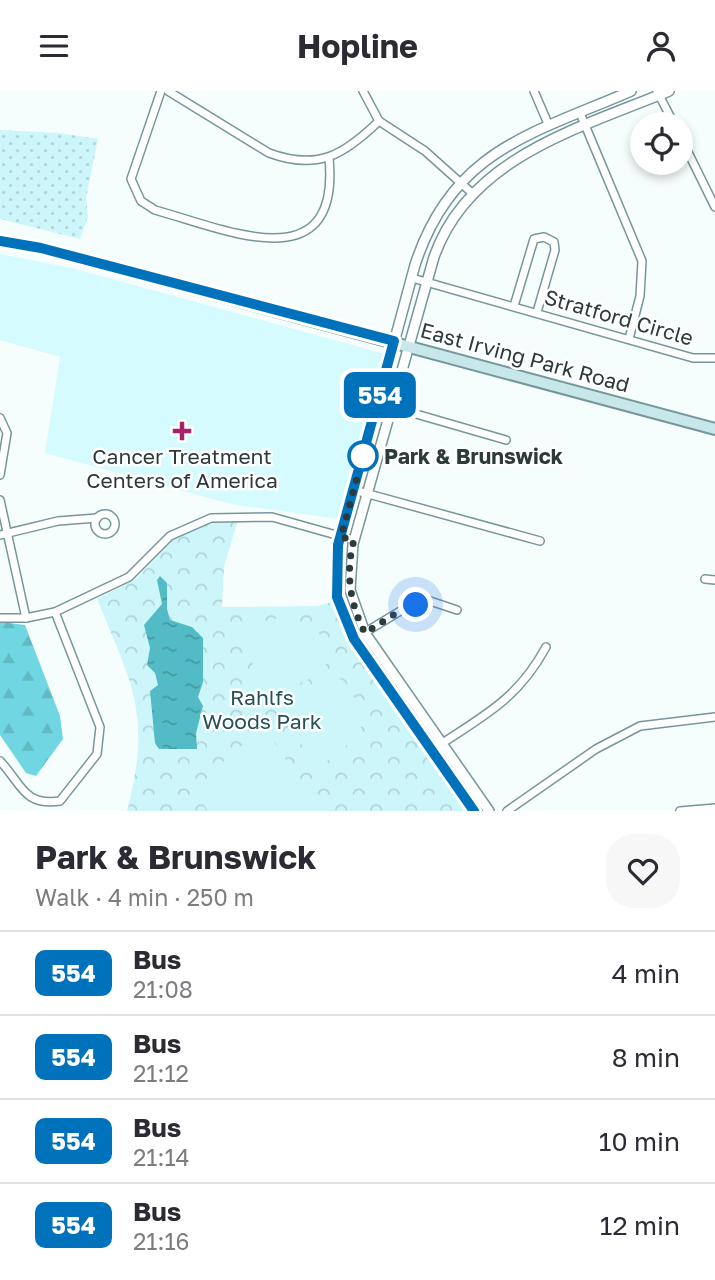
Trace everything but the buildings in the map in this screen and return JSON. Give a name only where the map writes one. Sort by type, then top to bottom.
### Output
[{"type":"main road","name":"East Irving Park Road","points":[[0,241],[41,248],[715,429]]},
{"type":"street","points":[[162,91],[132,169],[131,179],[141,201],[155,210],[264,239],[287,238],[308,229],[325,211],[332,188],[329,158]]},
{"type":"street","points":[[168,91],[269,153],[307,161],[329,158],[347,150],[379,121]]},
{"type":"street","points":[[363,91],[379,121],[425,151],[472,193]]},
{"type":"street","points":[[534,91],[549,125]]},
{"type":"street","points":[[474,811],[354,639],[344,620],[337,593],[336,564],[341,537],[412,278],[431,227],[460,181],[497,152],[549,125],[631,91]]},
{"type":"street","points":[[489,811],[365,633],[350,590],[350,562],[354,540],[426,282],[440,242],[472,193],[521,155],[658,93],[669,91]]},
{"type":"street","points":[[658,93],[668,112]]},
{"type":"street","points":[[580,113],[642,261],[640,296],[629,339]]},
{"type":"street","points":[[693,162],[715,207]]},
{"type":"street","name":"Stratford Circle","points":[[514,306],[534,239],[544,237],[554,242],[555,250],[537,312]]},
{"type":"street","name":"Stratford Circle","points":[[412,278],[693,358],[715,358]]},
{"type":"street","points":[[378,403],[506,440]]},
{"type":"street","points":[[0,418],[7,433],[0,475]]},
{"type":"street","points":[[354,490],[540,541]]},
{"type":"street","points":[[0,500],[26,618]]},
{"type":"street","points":[[0,618],[26,618],[55,612],[129,577],[170,536],[211,518],[272,517],[354,540]]},
{"type":"street","points":[[0,535],[58,520],[97,518]]},
{"type":"street","points":[[705,579],[715,580]]},
{"type":"street","points":[[354,639],[401,610],[430,601],[457,610]]},
{"type":"street","points":[[0,761],[32,799],[44,803],[60,801],[97,754],[100,727],[55,612]]},
{"type":"street","points":[[432,750],[509,699],[532,674],[546,647]]},
{"type":"street","points":[[507,811],[596,749],[640,726],[715,717]]},
{"type":"street","points":[[680,811],[715,809]]},
{"type":"shaded area","points":[[0,254],[72,268],[385,354],[340,519],[231,504],[45,453],[60,357],[0,340]]},
{"type":"green space","points":[[0,130],[59,133],[98,139],[86,198],[88,217],[80,239],[0,219]]},
{"type":"green space","name":"Rahlfs Woods Park","points":[[238,520],[224,567],[222,607],[318,606],[332,602],[346,638],[467,811],[127,811],[138,749],[135,702],[129,679],[97,599],[136,579],[175,538],[214,522]]},
{"type":"green space","points":[[280,618],[313,629],[337,655],[309,679],[276,694],[257,673],[240,625]]},
{"type":"green space","points":[[0,622],[25,625],[60,716],[63,739],[36,776],[26,773],[0,735]]},
{"type":"green space","points":[[333,676],[344,681],[368,719],[341,752],[315,768],[282,711],[293,696]]},
{"type":"green space","points":[[262,733],[269,734],[317,808],[313,811],[208,811],[195,790],[230,753]]},
{"type":"water","points":[[160,576],[167,583],[167,609],[170,620],[192,627],[203,638],[203,682],[198,697],[203,706],[196,733],[197,749],[159,749],[155,743],[150,691],[158,685],[155,673],[147,665],[150,648],[144,625],[162,604],[157,580]]},
{"type":"bus line","name":"554","points":[[0,241],[41,248],[394,341],[338,545],[337,597],[344,620],[354,639],[474,811]]},
{"type":"place","name":"Cancer Treatment Centers of America","points":[[182,431]]},
{"type":"place","name":"Park & Brunswick","points":[[363,456]]},
{"type":"route","points":[[363,456],[341,537],[354,540],[349,582],[357,615],[365,633],[401,610],[416,605]]}]
